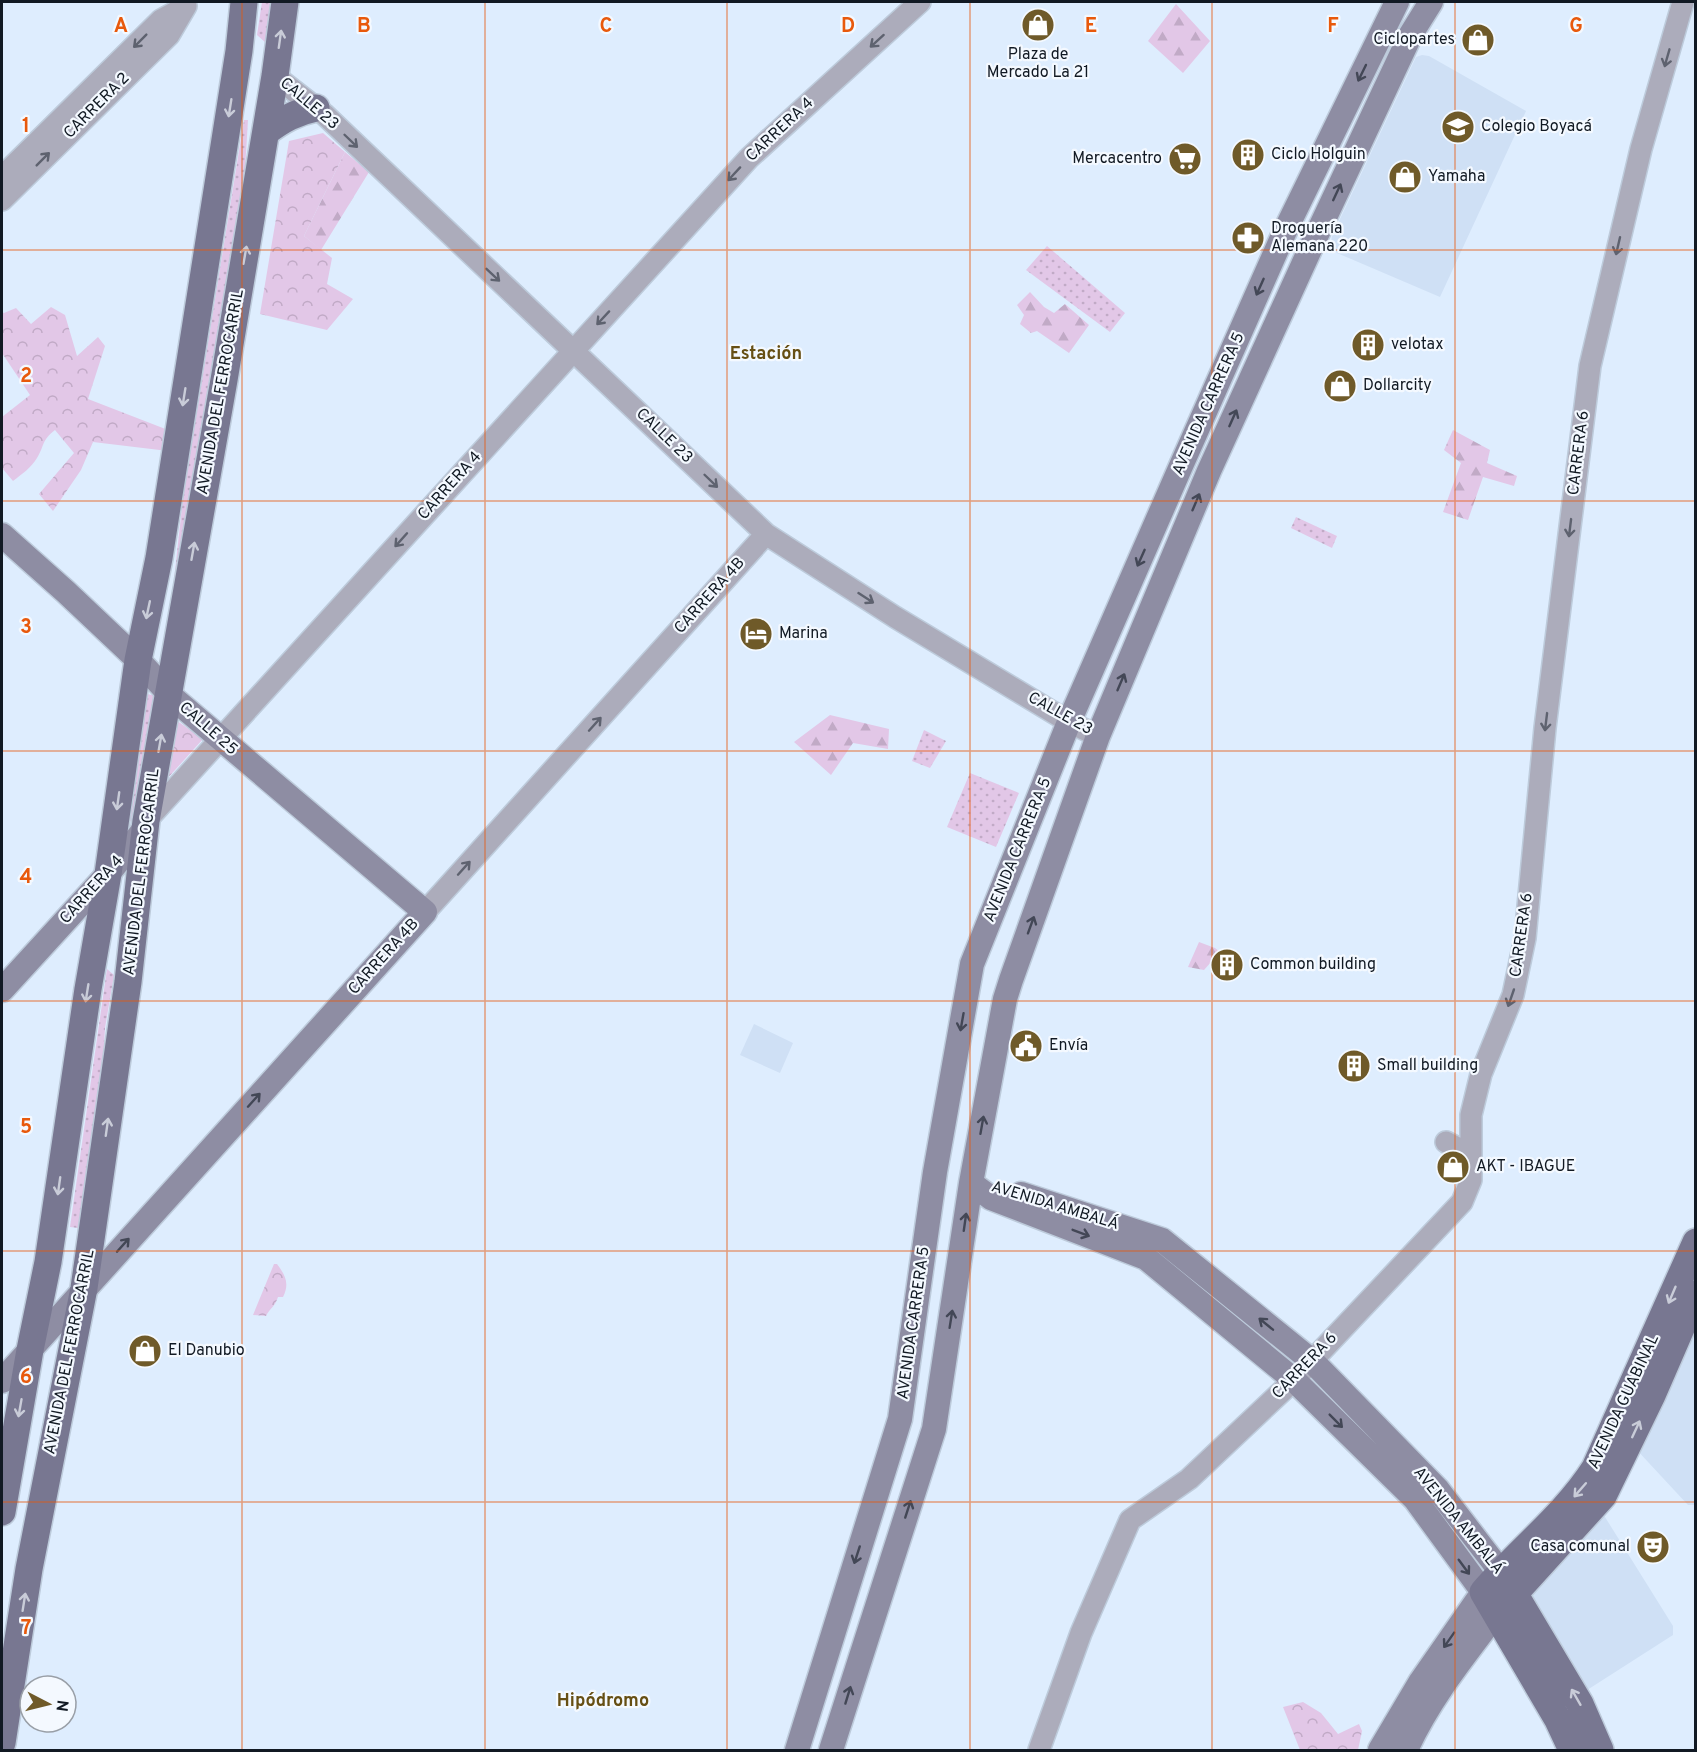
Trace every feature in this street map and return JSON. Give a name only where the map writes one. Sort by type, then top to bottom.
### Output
[{"type":"main road","points":[[2,1512],[48,1262],[88,989],[108,874],[138,660],[159,558],[239,51],[244,2]]},
{"type":"main road","name":"AVENIDA DEL FERROCARRIL","points":[[2,1743],[29,1569],[84,1288],[128,982],[146,821],[266,132],[285,2]]},
{"type":"main road","name":"AVENIDA CARRERA 5","points":[[797,1750],[900,1419],[935,1172],[972,964],[1069,722],[1282,238],[1397,2]]},
{"type":"main road","name":"AVENIDA CARRERA 5","points":[[831,1750],[934,1429],[971,1183],[1005,999],[1098,735],[1209,471],[1411,34],[1431,2]]},
{"type":"main road","points":[[266,132],[300,111],[316,108]]},
{"type":"main road","name":"CALLE 25","points":[[2,535],[58,584],[138,660],[168,692],[220,739],[425,912]]},
{"type":"main road","name":"CARRERA 4","points":[[2,990],[108,874],[142,832],[146,821]]},
{"type":"main road","name":"CARRERA 4B","points":[[2,1381],[425,912]]},
{"type":"main road","points":[[935,1172],[971,1183]]},
{"type":"main road","name":"AVENIDA AMBALÁ","points":[[971,1183],[994,1185],[1162,1240],[1312,1361],[1438,1490],[1508,1582],[1580,1704],[1600,1750]]},
{"type":"main road","name":"AVENIDA AMBALÁ","points":[[971,1183],[991,1198],[1146,1258],[1294,1380],[1415,1499],[1490,1603],[1558,1719],[1572,1750]]},
{"type":"main road","name":"AVENIDA GUABINAL","points":[[1380,1750],[1421,1681],[1508,1582],[1595,1468],[1695,1242]]},
{"type":"main road","name":"AVENIDA GUABINAL","points":[[1508,1582],[1603,1496],[1652,1395],[1695,1294]]},
{"type":"main road","name":"AVENIDA GUABINAL","points":[[1406,1750],[1469,1649],[1490,1603]]},
{"type":"street","name":"CARRERA 4","points":[[146,821],[749,158],[920,2]]},
{"type":"street","name":"CARRERA 6","points":[[1039,1750],[1081,1633],[1130,1520],[1189,1479],[1294,1380],[1462,1202],[1471,1180],[1471,1115],[1481,1074],[1513,995],[1525,938],[1545,728],[1590,366],[1641,149],[1683,2]]},
{"type":"street","name":"CARRERA 2","points":[[2,177],[162,20],[188,4]]},
{"type":"street","name":"CARRERA 2","points":[[2,200],[169,35],[188,4]]},
{"type":"street","name":"CALLE 23","points":[[275,76],[316,108],[766,534],[895,617],[1069,722],[1098,735]]},
{"type":"street","name":"CARRERA 4B","points":[[425,912],[766,534]]},
{"type":"street","points":[[1446,1142],[1472,1155]]},
{"type":"shaded area","points":[[1429,56],[1526,111],[1440,297],[1337,253],[1331,244],[1332,236],[1416,57]]},
{"type":"shaded area","points":[[754,1024],[793,1043],[780,1073],[740,1055]]},
{"type":"shaded area","points":[[1695,1315],[1695,1505],[1688,1505],[1635,1448]]},
{"type":"shaded area","points":[[1601,1514],[1673,1626],[1673,1635],[1584,1692],[1527,1602],[1528,1583]]},
{"type":"green space","points":[[262,2],[272,2],[266,43],[257,35]]},
{"type":"green space","points":[[1176,4],[1210,41],[1183,73],[1148,41]]},
{"type":"green space","points":[[244,120],[248,120],[244,186],[171,607],[183,498]]},
{"type":"green space","points":[[323,133],[345,152],[304,236],[332,258],[327,284],[353,299],[327,330],[260,314],[289,141]]},
{"type":"green space","points":[[345,152],[369,172],[321,250],[304,236]]},
{"type":"green space","points":[[1047,246],[1125,313],[1110,332],[1026,270]]},
{"type":"green space","points":[[1030,292],[1044,307],[1054,313],[1065,304],[1089,325],[1069,353],[1037,331],[1031,333],[1020,324],[1024,315],[1017,305]]},
{"type":"green space","points":[[51,307],[65,315],[77,356],[98,337],[105,346],[88,399],[168,430],[168,451],[93,442],[81,470],[53,511],[39,494],[74,453],[55,430],[45,440],[32,465],[13,481],[2,468],[2,417],[30,395],[2,353],[2,312],[16,308],[31,324]]},
{"type":"green space","points":[[1453,430],[1490,450],[1487,463],[1517,476],[1514,486],[1483,477],[1468,520],[1443,512],[1461,463],[1444,450]]},
{"type":"green space","points":[[1296,517],[1337,536],[1332,548],[1291,528]]},
{"type":"green space","points":[[147,694],[157,696],[137,822],[129,821]]},
{"type":"green space","points":[[830,715],[889,729],[888,749],[853,743],[831,775],[794,742]]},
{"type":"green space","points":[[173,718],[203,739],[157,790]]},
{"type":"green space","points":[[924,730],[946,741],[930,768],[912,761]]},
{"type":"green space","points":[[970,773],[1019,793],[996,847],[947,827]]},
{"type":"green space","points":[[1199,942],[1220,952],[1204,970],[1188,967]]},
{"type":"green space","points":[[107,969],[114,975],[105,1028],[103,1064],[78,1228],[70,1227]]},
{"type":"green space","points":[[274,1264],[277,1264],[286,1283],[283,1297],[278,1297],[266,1316],[253,1315]]},
{"type":"green space","points":[[1303,1702],[1321,1713],[1338,1734],[1359,1724],[1362,1731],[1358,1750],[1300,1750],[1283,1707]]},
{"type":"place","name":"Plaza de Mercado La 21","points":[[1038,25]]},
{"type":"place","name":"Ciclopartes","points":[[1478,40]]},
{"type":"place","name":"Colegio Boyacá","points":[[1458,127]]},
{"type":"place","name":"Ciclo Holguin","points":[[1248,155]]},
{"type":"place","name":"Mercacentro","points":[[1185,159]]},
{"type":"place","name":"Yamaha","points":[[1405,177]]},
{"type":"place","name":"Droguería Alemana 220","points":[[1248,238]]},
{"type":"place","name":"velotax","points":[[1368,345]]},
{"type":"place","name":"Dollarcity","points":[[1340,386]]},
{"type":"place","name":"Marina","points":[[756,634]]},
{"type":"place","name":"Common building","points":[[1227,965]]},
{"type":"place","name":"Envía","points":[[1026,1046]]},
{"type":"place","name":"Small building","points":[[1354,1066]]},
{"type":"place","name":"AKT - IBAGUE","points":[[1453,1167]]},
{"type":"place","name":"El Danubio","points":[[145,1351]]},
{"type":"place","name":"Casa comunal","points":[[1653,1547]]},
{"type":"district","name":"Estación","points":[[766,354]]},
{"type":"district","name":"Hipódromo","points":[[603,1701]]}]
